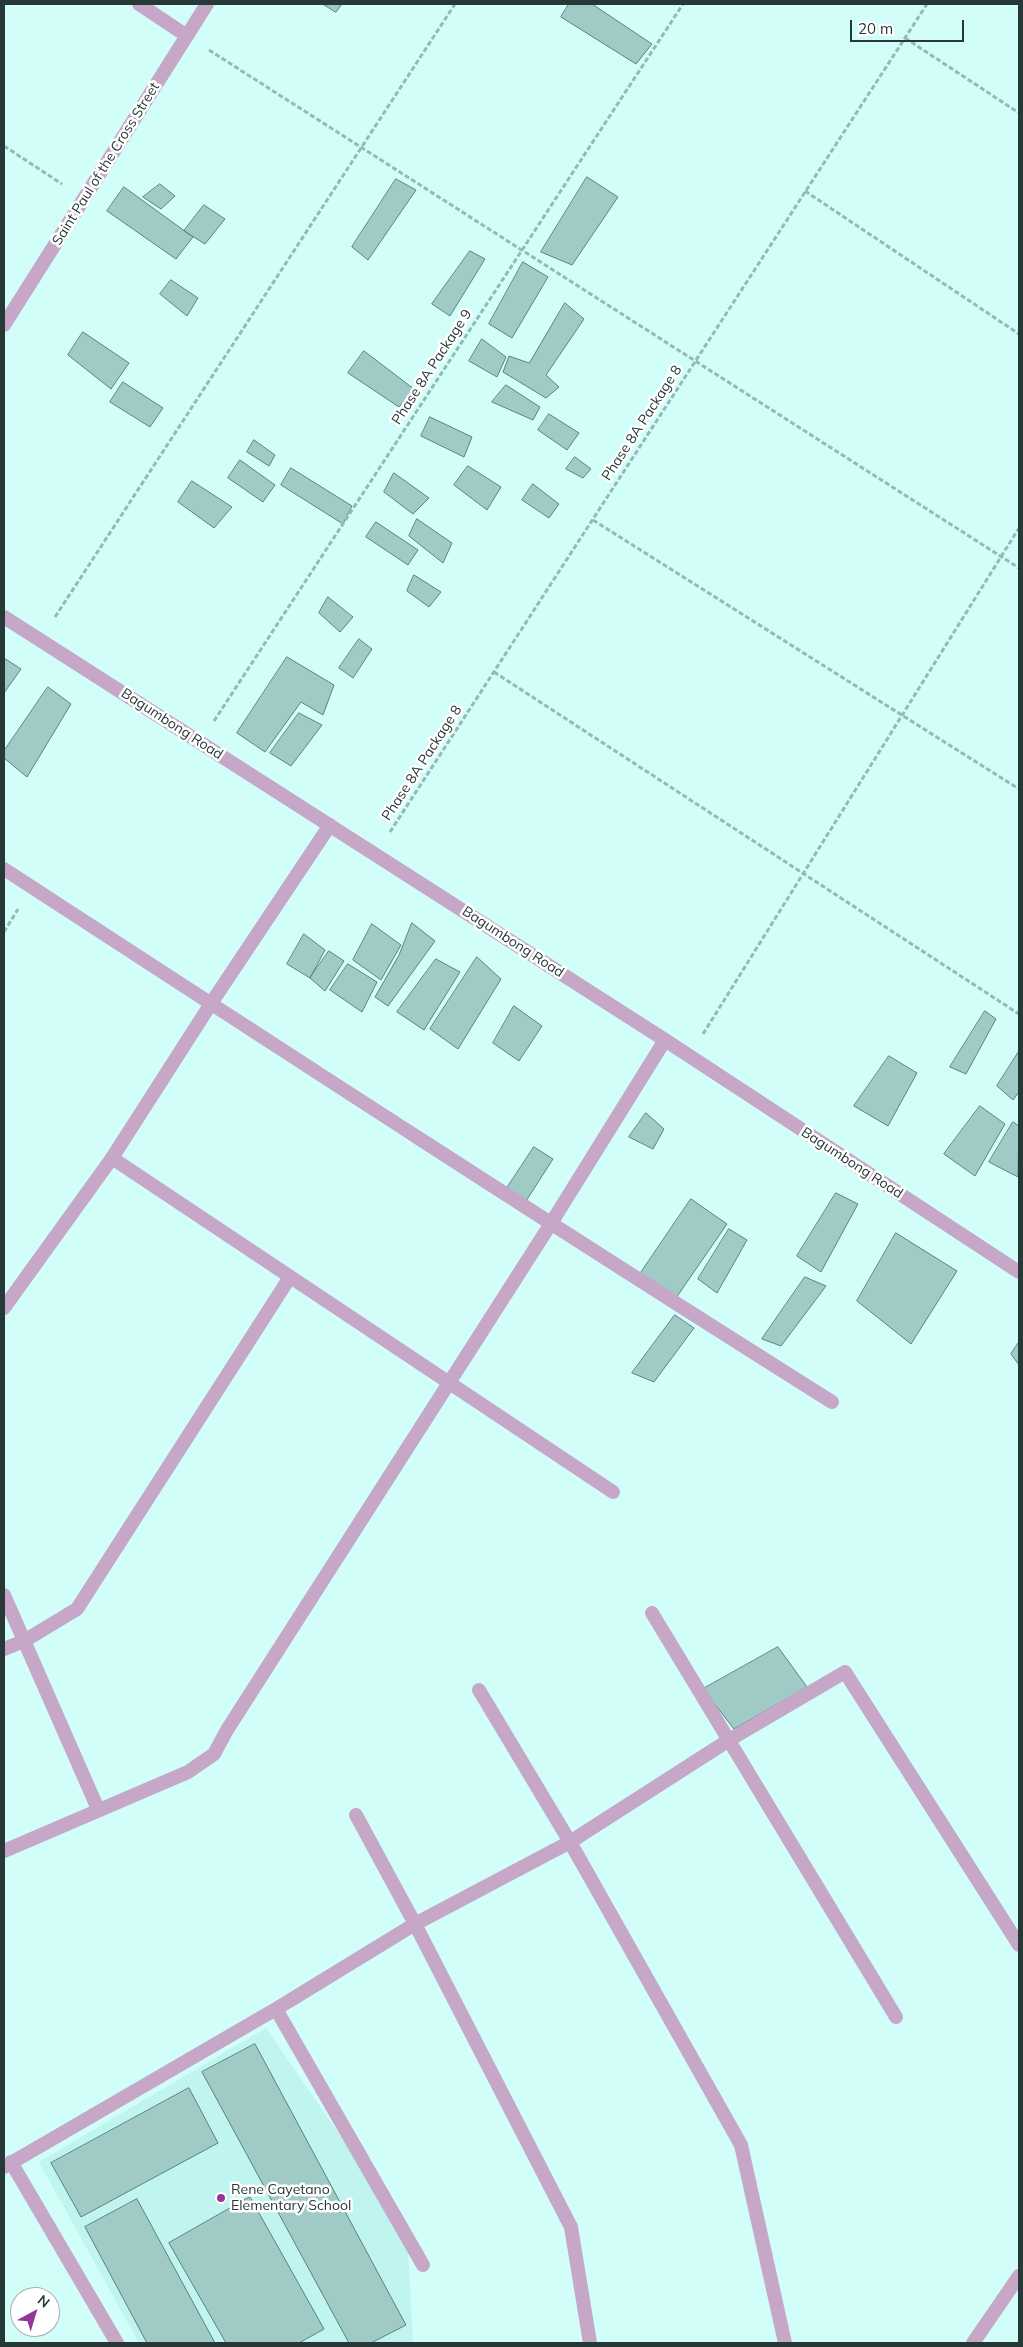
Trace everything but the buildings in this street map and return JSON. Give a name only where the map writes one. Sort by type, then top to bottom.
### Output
[{"type":"street","points":[[139,4],[188,36]]},
{"type":"street","name":"Saint Paul of the Cross Street","points":[[4,325],[207,4]]},
{"type":"street","name":"Bagumbong Road","points":[[4,617],[665,1040],[1019,1272]]},
{"type":"street","points":[[4,1308],[112,1158],[212,1002],[330,825]]},
{"type":"street","points":[[4,869],[212,1002],[550,1225],[832,1402]]},
{"type":"street","points":[[4,1852],[188,1772],[214,1754],[227,1730],[550,1225],[665,1040]]},
{"type":"street","points":[[112,1158],[613,1492]]},
{"type":"street","points":[[4,1649],[24,1641],[77,1609],[290,1278]]},
{"type":"street","points":[[4,1595],[98,1810]]},
{"type":"street","points":[[652,1613],[896,2017]]},
{"type":"street","points":[[117,2343],[7,2165],[276,2008],[415,1924],[570,1842],[729,1740],[844,1672],[1019,1945]]},
{"type":"street","points":[[479,1690],[570,1842],[741,2145],[785,2343]]},
{"type":"street","points":[[356,1815],[415,1924],[571,2228],[590,2343]]},
{"type":"street","points":[[276,2008],[423,2265]]},
{"type":"street","points":[[973,2343],[1019,2276]]},
{"type":"path","points":[[40,640],[455,4]]},
{"type":"path","name":"Phase 8A Package 9","points":[[200,742],[683,4]]},
{"type":"path","name":"Phase 8A Package 8","points":[[376,854],[927,4]]},
{"type":"path","points":[[188,36],[1019,568]]},
{"type":"path","points":[[905,38],[1019,113]]},
{"type":"path","points":[[4,146],[85,198]]},
{"type":"path","points":[[805,191],[1019,334]]},
{"type":"path","points":[[593,519],[1019,789]]},
{"type":"path","points":[[689,1056],[1019,528]]},
{"type":"path","points":[[494,672],[1019,1014]]},
{"type":"shaded area","name":"Rene Cayetano Elementary School","points":[[266,2028],[407,2233],[413,2343],[139,2343],[39,2162]]},
{"type":"place","name":"Rene Cayetano Elementary School","points":[[221,2198]]}]
